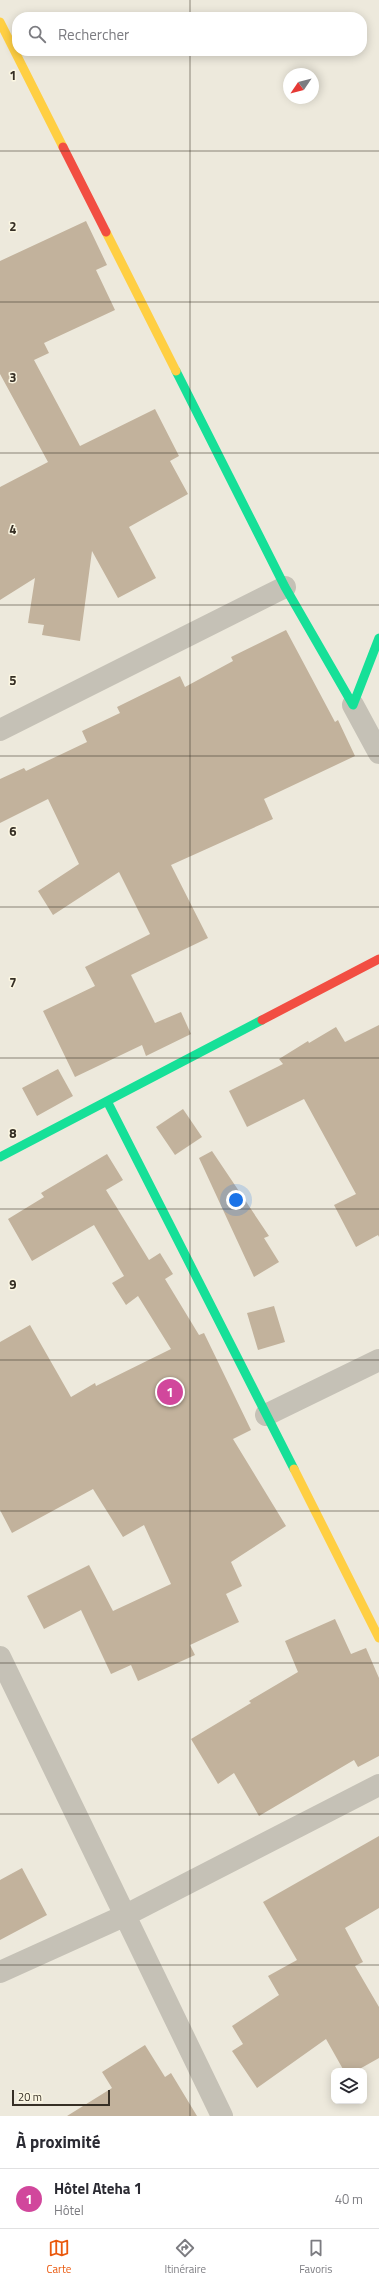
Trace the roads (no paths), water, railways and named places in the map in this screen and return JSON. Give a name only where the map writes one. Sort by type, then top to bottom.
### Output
[{"type":"street","points":[[0,22],[12,46]]},
{"type":"street","points":[[17,56],[285,587],[379,753]]},
{"type":"street","points":[[0,730],[285,587]]},
{"type":"street","points":[[353,705],[379,638]]},
{"type":"street","points":[[0,1156],[379,959]]},
{"type":"street","points":[[107,1101],[379,1638]]},
{"type":"street","points":[[266,1416],[379,1360]]},
{"type":"street","points":[[0,1658],[126,1915],[222,2116]]},
{"type":"street","points":[[0,1972],[126,1915],[379,1785]]},
{"type":"place","name":"Hôtel Ateha 1","points":[[170,1392]]}]
